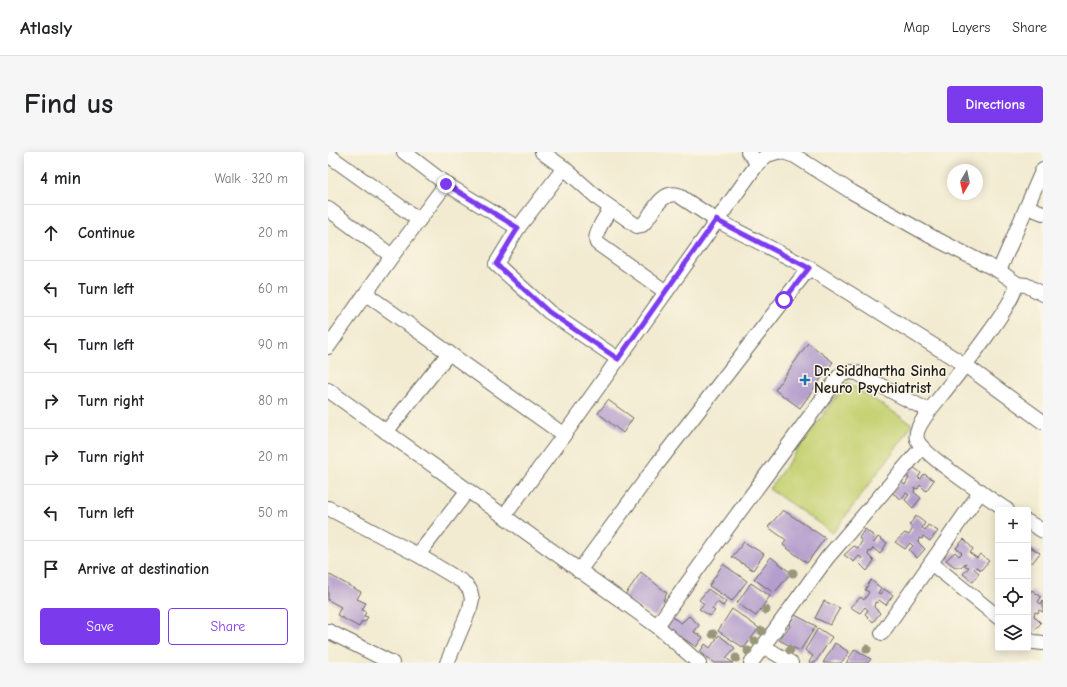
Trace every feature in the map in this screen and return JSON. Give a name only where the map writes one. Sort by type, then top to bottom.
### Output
[{"type":"street","points":[[404,152],[446,184],[518,228]]},
{"type":"street","points":[[542,152],[564,168],[611,208],[635,225],[639,226],[645,222],[663,197],[667,194],[674,194],[682,198],[716,220],[809,268],[965,365],[1043,422]]},
{"type":"street","points":[[748,152],[758,163]]},
{"type":"street","points":[[504,516],[564,435],[758,163],[767,155],[777,152]]},
{"type":"street","points":[[783,152],[795,156],[852,192],[934,238],[999,271],[1016,284],[1026,285],[1043,294]]},
{"type":"street","points":[[328,155],[419,220]]},
{"type":"street","points":[[564,168],[518,228],[496,264],[549,312],[618,359]]},
{"type":"street","points":[[999,271],[1043,169]]},
{"type":"street","points":[[328,347],[392,256],[446,184]]},
{"type":"street","points":[[1027,206],[1043,213]]},
{"type":"street","points":[[611,208],[596,235],[597,243],[666,292]]},
{"type":"street","points":[[328,209],[392,256]]},
{"type":"street","points":[[579,570],[667,451],[809,268]]},
{"type":"street","points":[[1004,507],[937,460],[922,447],[918,442],[916,434],[928,412],[965,365],[1009,304],[1016,290],[1016,284]]},
{"type":"street","points":[[366,294],[564,435]]},
{"type":"street","points":[[386,432],[449,353]]},
{"type":"street","points":[[657,626],[709,551],[739,513],[840,375],[850,372],[857,373],[928,412]]},
{"type":"street","points":[[328,390],[657,626],[699,663]]},
{"type":"street","points":[[751,663],[827,558],[922,447]]},
{"type":"street","points":[[418,555],[468,490]]},
{"type":"street","points":[[882,633],[981,492]]},
{"type":"street","points":[[328,508],[418,555],[463,582],[470,590],[472,598],[470,608],[447,663]]},
{"type":"street","points":[[1031,524],[1043,531]]},
{"type":"street","points":[[931,563],[996,615]]},
{"type":"street","points":[[328,631],[392,663]]},
{"type":"street","points":[[1031,641],[1043,643]]},
{"type":"street","points":[[764,646],[791,663]]},
{"type":"green space","points":[[847,382],[912,424],[902,440],[833,533],[769,489]]},
{"type":"building","points":[[808,343],[833,362],[800,408],[775,390]]},
{"type":"building","points":[[608,400],[633,418],[623,433],[598,413]]},
{"type":"building","points":[[912,466],[921,473],[918,478],[921,479],[924,474],[934,480],[926,491],[920,485],[918,489],[915,488],[914,492],[921,498],[913,508],[905,500],[909,495],[906,493],[901,499],[891,492],[901,482],[905,485],[909,478],[905,475]]},
{"type":"building","points":[[783,510],[825,538],[807,563],[783,545],[786,540],[768,527]]},
{"type":"building","points":[[916,516],[925,523],[922,528],[925,530],[928,525],[938,531],[930,541],[923,536],[922,539],[919,538],[918,542],[925,549],[917,558],[909,550],[913,546],[910,543],[905,549],[895,542],[905,533],[909,535],[913,528],[909,525]]},
{"type":"building","points":[[865,529],[874,536],[872,541],[874,543],[878,537],[887,543],[880,554],[873,548],[871,552],[869,551],[868,555],[874,561],[867,571],[859,563],[862,558],[859,556],[854,562],[844,555],[854,546],[858,548],[862,541],[859,538]]},
{"type":"building","points":[[964,539],[973,549],[970,553],[977,558],[980,554],[989,561],[981,570],[976,567],[974,569],[979,573],[973,582],[963,574],[969,567],[965,566],[966,563],[961,567],[955,567],[946,560],[955,552],[959,556],[962,553],[956,548]]},
{"type":"building","points":[[744,542],[764,554],[753,570],[732,557]]},
{"type":"building","points":[[1031,548],[1040,553],[1032,563],[1031,562]]},
{"type":"building","points":[[771,557],[791,573],[774,593],[754,579]]},
{"type":"building","points":[[723,564],[747,581],[732,601],[709,586]]},
{"type":"building","points":[[641,572],[667,593],[663,600],[667,603],[655,617],[623,598]]},
{"type":"building","points":[[328,574],[361,592],[357,599],[366,603],[362,610],[366,612],[364,616],[368,617],[365,622],[362,621],[359,627],[337,615],[341,607],[328,600]]},
{"type":"building","points":[[871,580],[881,588],[878,593],[880,594],[884,589],[893,595],[886,605],[879,600],[878,603],[875,602],[874,607],[880,613],[873,622],[865,614],[868,610],[865,607],[860,613],[850,607],[861,597],[864,600],[869,592],[865,590]]},
{"type":"building","points":[[751,583],[770,596],[756,616],[737,603]]},
{"type":"building","points":[[708,589],[726,602],[723,606],[717,602],[712,609],[715,611],[710,616],[699,609],[704,604],[699,600]]},
{"type":"building","points":[[1032,590],[1041,597],[1038,602],[1041,604],[1043,600],[1043,612],[1039,610],[1038,613],[1035,612],[1034,616],[1041,623],[1033,632],[1031,630]]},
{"type":"building","points":[[824,601],[840,608],[830,625],[815,618]]},
{"type":"building","points":[[732,609],[759,628],[744,648],[718,631]]},
{"type":"building","points":[[795,615],[816,626],[800,651],[779,640],[790,626],[789,624]]},
{"type":"building","points":[[689,616],[699,625],[694,632],[703,637],[696,647],[665,626],[672,617],[681,623]]},
{"type":"building","points":[[818,628],[832,637],[815,663],[810,663],[809,662],[813,656],[805,650]]},
{"type":"building","points":[[719,635],[735,648],[726,658],[733,663],[715,663],[700,652],[705,644],[710,648]]},
{"type":"building","points":[[835,643],[849,652],[841,663],[823,663]]},
{"type":"building","points":[[855,649],[871,659],[868,663],[846,663]]},
{"type":"place","name":"Dr. Siddhartha Sinha Neuro Psychiatrist","points":[[805,380]]},
{"type":"route","points":[[446,184],[518,228],[496,264],[549,312],[576,332],[618,359],[702,242],[716,220],[809,268],[784,300]]}]
